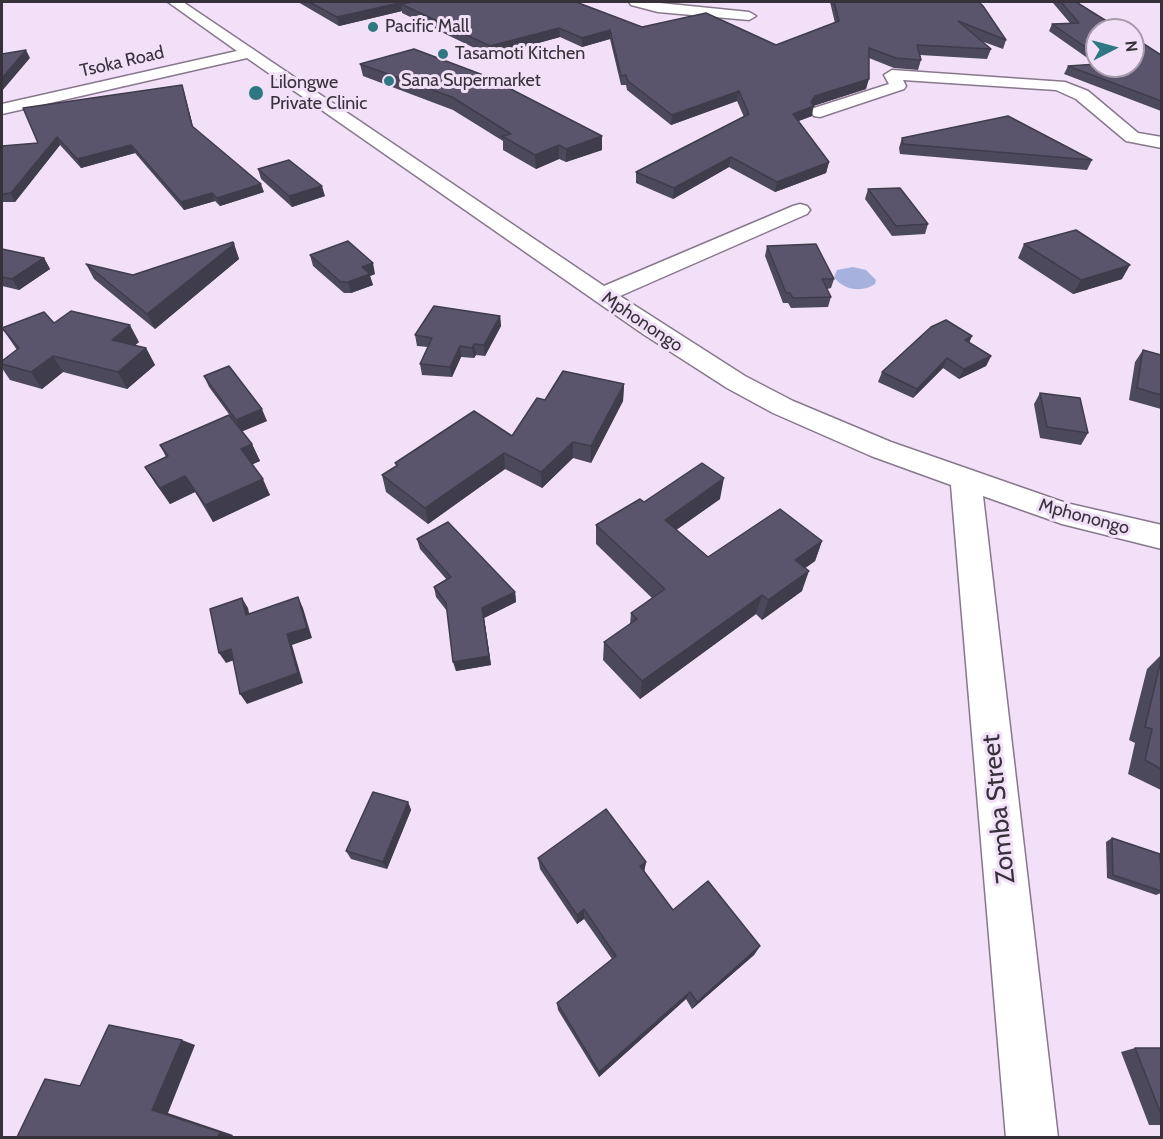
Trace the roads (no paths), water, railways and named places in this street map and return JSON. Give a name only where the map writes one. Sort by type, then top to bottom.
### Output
[{"type":"street","points":[[636,2],[658,8],[749,16]]},
{"type":"street","name":"Mphonongo","points":[[190,5],[251,53],[602,295],[696,358],[764,397],[881,449],[966,480],[1062,513],[1161,537]]},
{"type":"street","name":"Tsoka Road","points":[[2,109],[251,53]]},
{"type":"street","points":[[820,112],[898,86],[892,75],[1048,84],[1076,91],[1132,137],[1161,143]]},
{"type":"street","points":[[602,295],[800,210]]},
{"type":"street","name":"Zomba Street","points":[[966,480],[1032,1137]]},
{"type":"water","points":[[853,267],[866,270],[876,280],[875,284],[864,289],[853,289],[842,285],[834,277],[837,270]]},
{"type":"place","name":"Pacific Mall","points":[[373,27]]},
{"type":"place","name":"Tasamoti Kitchen","points":[[443,54]]},
{"type":"place","name":"Sana Supermarket","points":[[389,81]]},
{"type":"place","name":"Lilongwe Private Clinic","points":[[256,93]]}]
